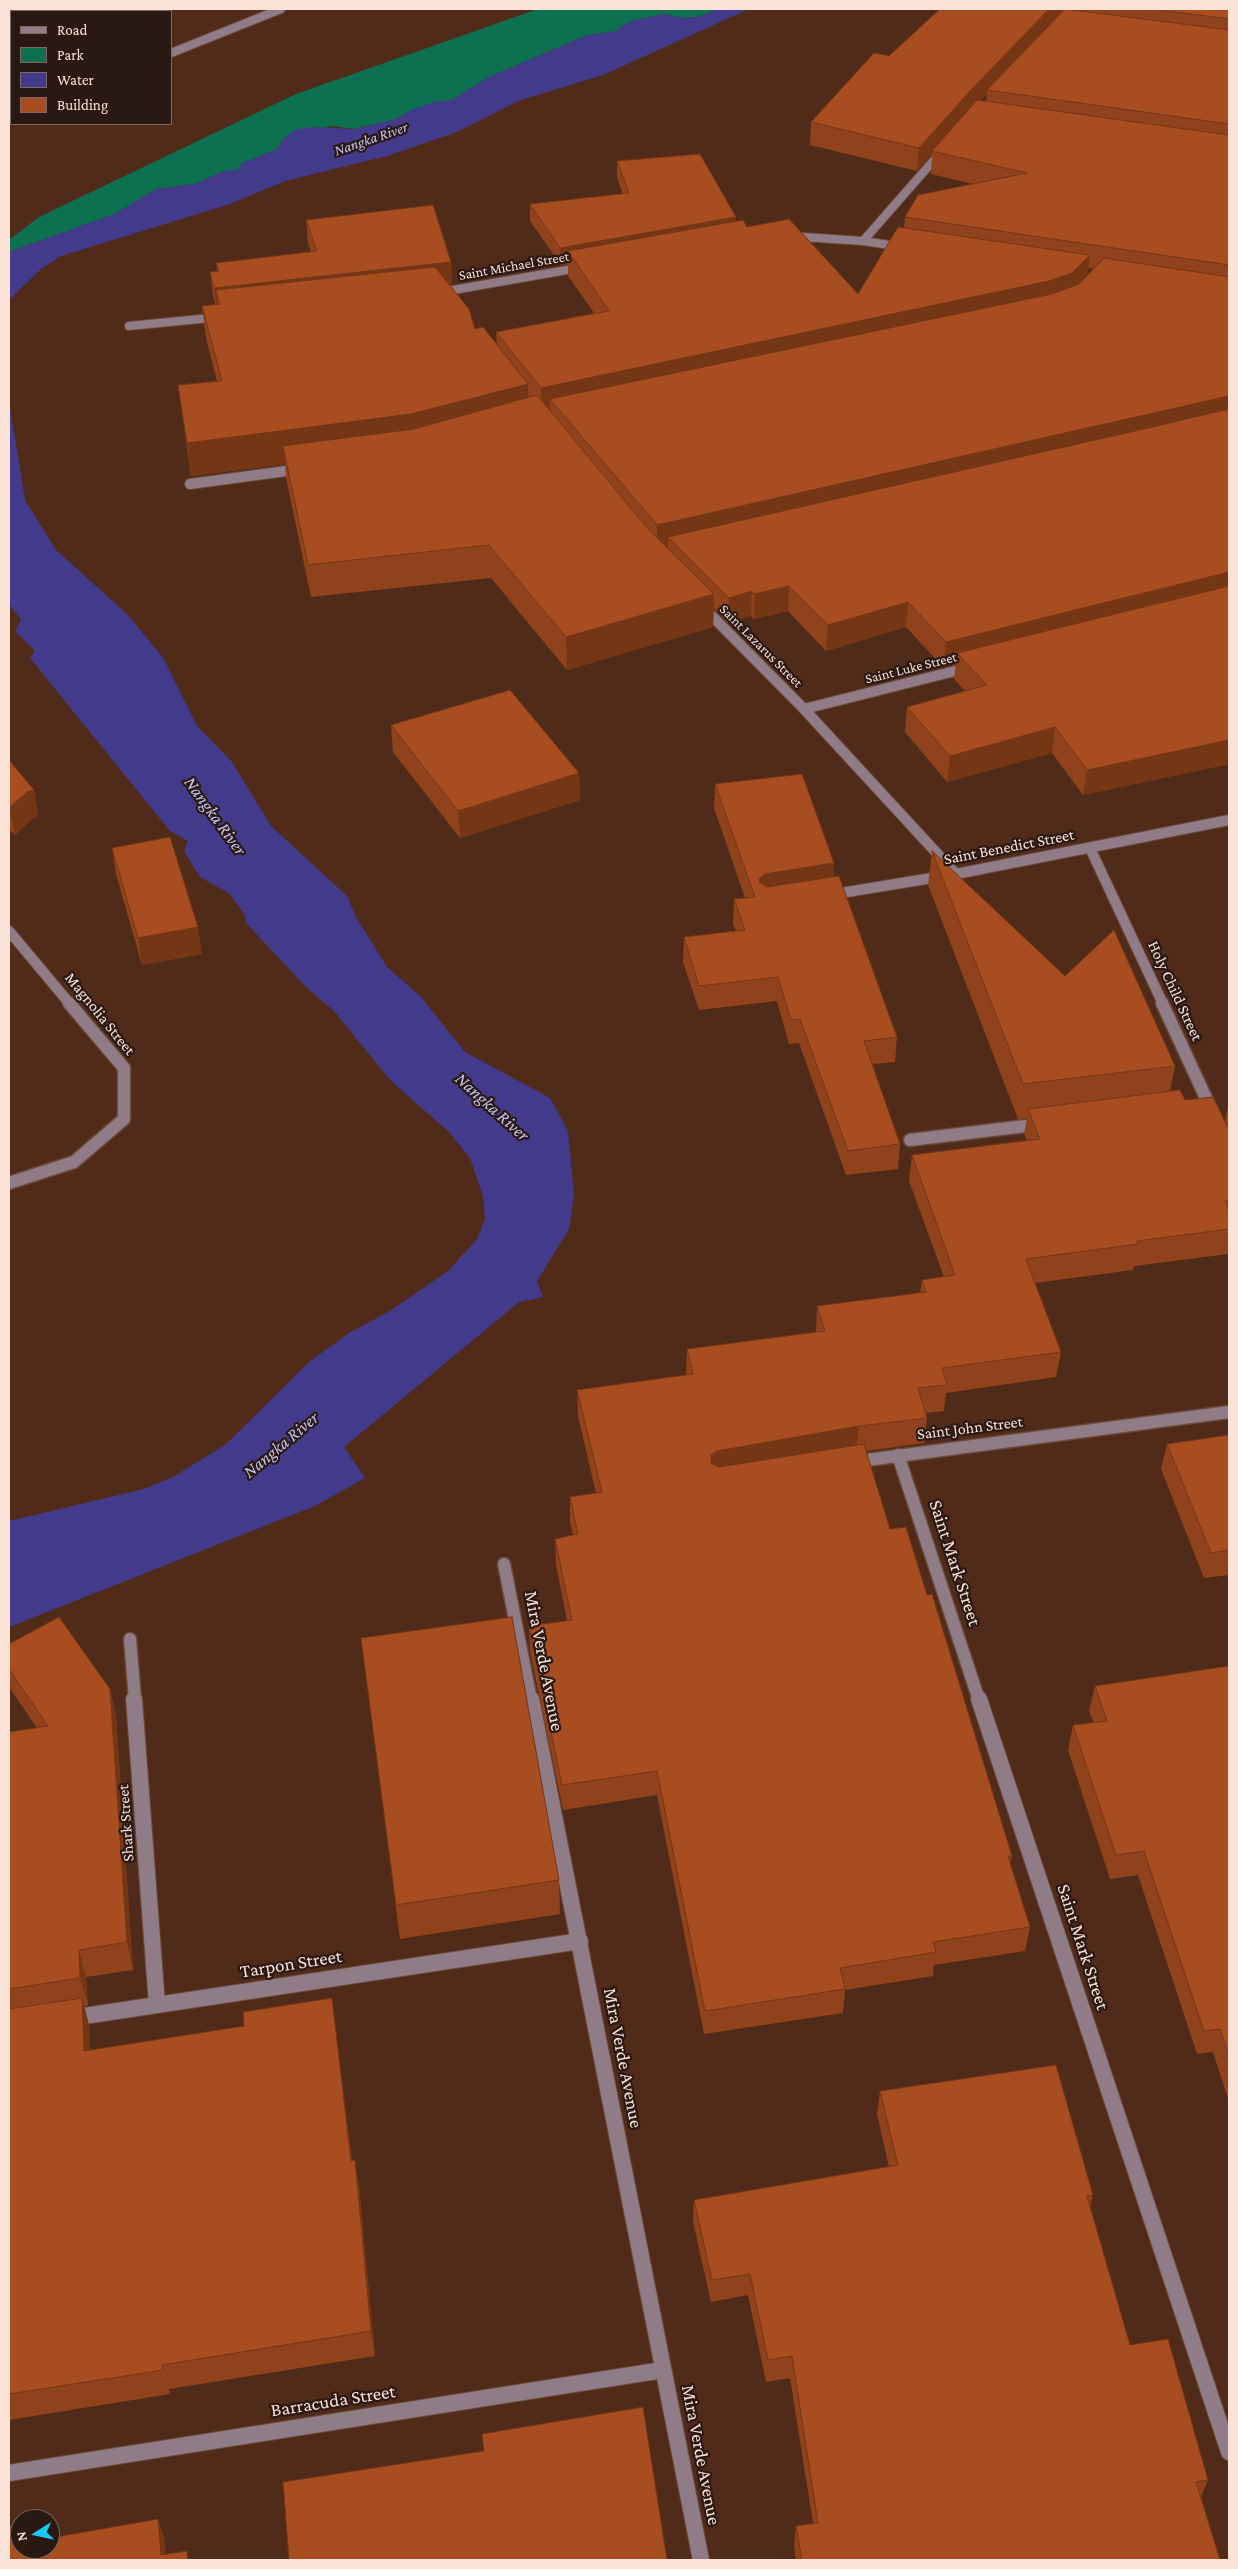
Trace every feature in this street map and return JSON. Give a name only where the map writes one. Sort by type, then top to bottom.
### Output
[{"type":"street","points":[[172,53],[281,9]]},
{"type":"street","points":[[863,241],[947,146]]},
{"type":"street","points":[[778,236],[807,235],[912,248]]},
{"type":"street","name":"Saint Michael Street","points":[[438,296],[594,265]]},
{"type":"street","points":[[129,326],[226,316]]},
{"type":"street","points":[[190,484],[307,468]]},
{"type":"street","name":"Saint Lazarus Street","points":[[695,600],[804,710],[956,874]]},
{"type":"street","name":"Saint Luke Street","points":[[804,710],[978,665]]},
{"type":"street","name":"Saint Benedict Street","points":[[813,897],[956,874],[1229,820]]},
{"type":"street","name":"Holy Child Street","points":[[1090,848],[1204,1104],[1217,1122]]},
{"type":"street","name":"Magnolia Street","points":[[9,931],[124,1068],[124,1119],[74,1162],[9,1183]]},
{"type":"street","points":[[910,1140],[1055,1122]]},
{"type":"street","name":"Saint John Street","points":[[841,1464],[1229,1412]]},
{"type":"street","name":"Saint Mark Street","points":[[898,1455],[1229,2452]]},
{"type":"street","name":"Mira Verde Avenue","points":[[504,1564],[701,2560]]},
{"type":"street","name":"Shark Street","points":[[130,1639],[157,2005]]},
{"type":"street","name":"Tarpon Street","points":[[55,2020],[580,1941]]},
{"type":"street","name":"Barracuda Street","points":[[9,2473],[663,2370]]},
{"type":"green space","points":[[538,9],[718,9],[698,17],[681,18],[665,14],[632,21],[623,25],[617,31],[585,36],[489,77],[452,100],[414,109],[396,119],[354,129],[332,126],[285,137],[276,150],[242,163],[237,170],[224,171],[195,184],[156,189],[115,214],[9,252],[9,240],[39,217],[296,94]]},
{"type":"water","name":"Nangka River","points":[[718,9],[749,9],[603,75],[518,101],[457,132],[387,156],[285,181],[230,204],[61,256],[41,269],[9,300],[9,252],[115,214],[156,189],[195,184],[224,171],[237,170],[242,163],[276,150],[285,137],[295,130],[311,127],[354,129],[396,119],[414,109],[434,102],[452,100],[489,77],[585,36],[617,31],[623,25],[632,21],[665,14],[681,18],[698,17]]},
{"type":"water","name":"Nangka River","points":[[9,402],[25,500],[56,550],[127,614],[164,659],[197,726],[232,762],[271,826],[347,896],[356,917],[387,967],[420,996],[465,1052],[550,1098],[568,1131],[574,1194],[569,1229],[537,1281],[543,1297],[519,1302],[344,1447],[365,1478],[315,1506],[9,1627],[9,1521],[144,1489],[173,1477],[225,1445],[309,1362],[349,1333],[390,1311],[448,1271],[477,1239],[485,1219],[483,1196],[470,1158],[449,1132],[391,1081],[334,1011],[306,987],[246,923],[245,915],[230,894],[200,877],[184,851],[188,841],[170,831],[30,658],[35,651],[15,631],[21,620],[9,604]]},
{"type":"building","points":[[940,9],[1049,9],[971,90],[919,148],[811,122],[874,53],[889,56]]},
{"type":"building","points":[[1065,9],[1229,30],[1229,124],[987,90]]},
{"type":"building","points":[[1153,9],[1229,9],[1229,19]]},
{"type":"building","points":[[977,100],[1229,135],[1229,265],[905,217],[918,195],[1027,173],[932,151]]},
{"type":"building","points":[[700,154],[736,217],[560,248],[530,204],[629,193],[617,161]]},
{"type":"building","points":[[433,205],[451,262],[214,288],[210,272],[219,271],[216,263],[317,251],[306,220]]},
{"type":"building","points":[[789,219],[858,294],[898,227],[1090,255],[1072,273],[1049,281],[541,388],[496,332],[609,311],[568,251],[743,220],[747,227]]},
{"type":"building","points":[[1104,258],[1229,277],[1229,396],[657,525],[550,399],[1052,294],[1079,284]]},
{"type":"building","points":[[435,267],[469,309],[475,329],[483,327],[528,384],[411,414],[187,443],[178,385],[222,381],[202,306],[220,304],[216,290]]},
{"type":"building","points":[[537,395],[649,530],[714,594],[566,637],[489,545],[308,565],[283,446],[414,429]]},
{"type":"building","points":[[1229,409],[1229,572],[946,642],[908,602],[828,625],[789,586],[755,594],[752,591],[729,598],[668,537],[1148,428]]},
{"type":"building","points":[[1229,586],[1229,740],[1087,770],[1055,727],[950,756],[907,707],[987,685],[957,653]]},
{"type":"building","points":[[510,690],[579,773],[458,811],[391,725]]},
{"type":"building","points":[[9,760],[34,790],[27,792],[9,808]]},
{"type":"building","points":[[802,774],[834,863],[765,874],[760,878],[759,882],[767,887],[839,876],[897,1037],[864,1041],[900,1144],[848,1151],[800,1019],[791,1020],[778,977],[699,986],[684,937],[745,930],[734,899],[755,897],[715,784]]},
{"type":"building","points":[[170,837],[198,927],[138,938],[112,848]]},
{"type":"building","points":[[932,851],[1065,976],[1114,930],[1175,1066],[1023,1084]]},
{"type":"building","points":[[1180,1090],[1185,1100],[1213,1097],[1229,1128],[1229,1201],[1225,1201],[1229,1211],[1229,1229],[1137,1241],[1138,1244],[1026,1259],[1061,1352],[942,1368],[947,1385],[918,1388],[927,1418],[859,1426],[717,1451],[711,1455],[711,1463],[719,1467],[864,1444],[890,1529],[906,1527],[927,1595],[932,1594],[1012,1856],[1008,1856],[1030,1927],[933,1942],[936,1952],[840,1968],[845,1989],[705,2011],[657,1771],[562,1785],[529,1626],[572,1620],[555,1539],[578,1534],[570,1497],[602,1492],[577,1390],[693,1374],[687,1349],[825,1331],[817,1306],[926,1292],[922,1280],[955,1275],[912,1155],[1040,1139],[1028,1109]]},
{"type":"building","points":[[1229,1435],[1229,1550],[1211,1553],[1167,1444]]},
{"type":"building","points":[[59,1617],[110,1689],[127,1942],[79,1950],[80,1978],[9,1989],[9,1732],[48,1726],[9,1669],[9,1644]]},
{"type":"building","points":[[512,1617],[559,1880],[396,1905],[361,1638]]},
{"type":"building","points":[[1229,1666],[1229,2057],[1220,2029],[1204,2031],[1144,1851],[1116,1855],[1073,1725],[1107,1721],[1095,1686]]},
{"type":"building","points":[[82,1998],[84,2051],[244,2026],[243,2012],[332,1998],[351,2161],[355,2160],[371,2331],[162,2365],[163,2370],[9,2394],[9,2009]]},
{"type":"building","points":[[1056,2065],[1093,2195],[1087,2196],[1130,2345],[1168,2339],[1208,2480],[1196,2482],[1220,2560],[802,2560],[796,2526],[818,2523],[792,2356],[768,2360],[750,2274],[712,2280],[694,2200],[898,2165],[880,2091]]},
{"type":"building","points":[[643,2407],[667,2560],[289,2560],[283,2482],[484,2451],[482,2434]]},
{"type":"building","points":[[158,2519],[161,2555],[187,2551],[188,2560],[9,2560],[9,2527],[10,2559],[60,2559],[60,2536]]}]
